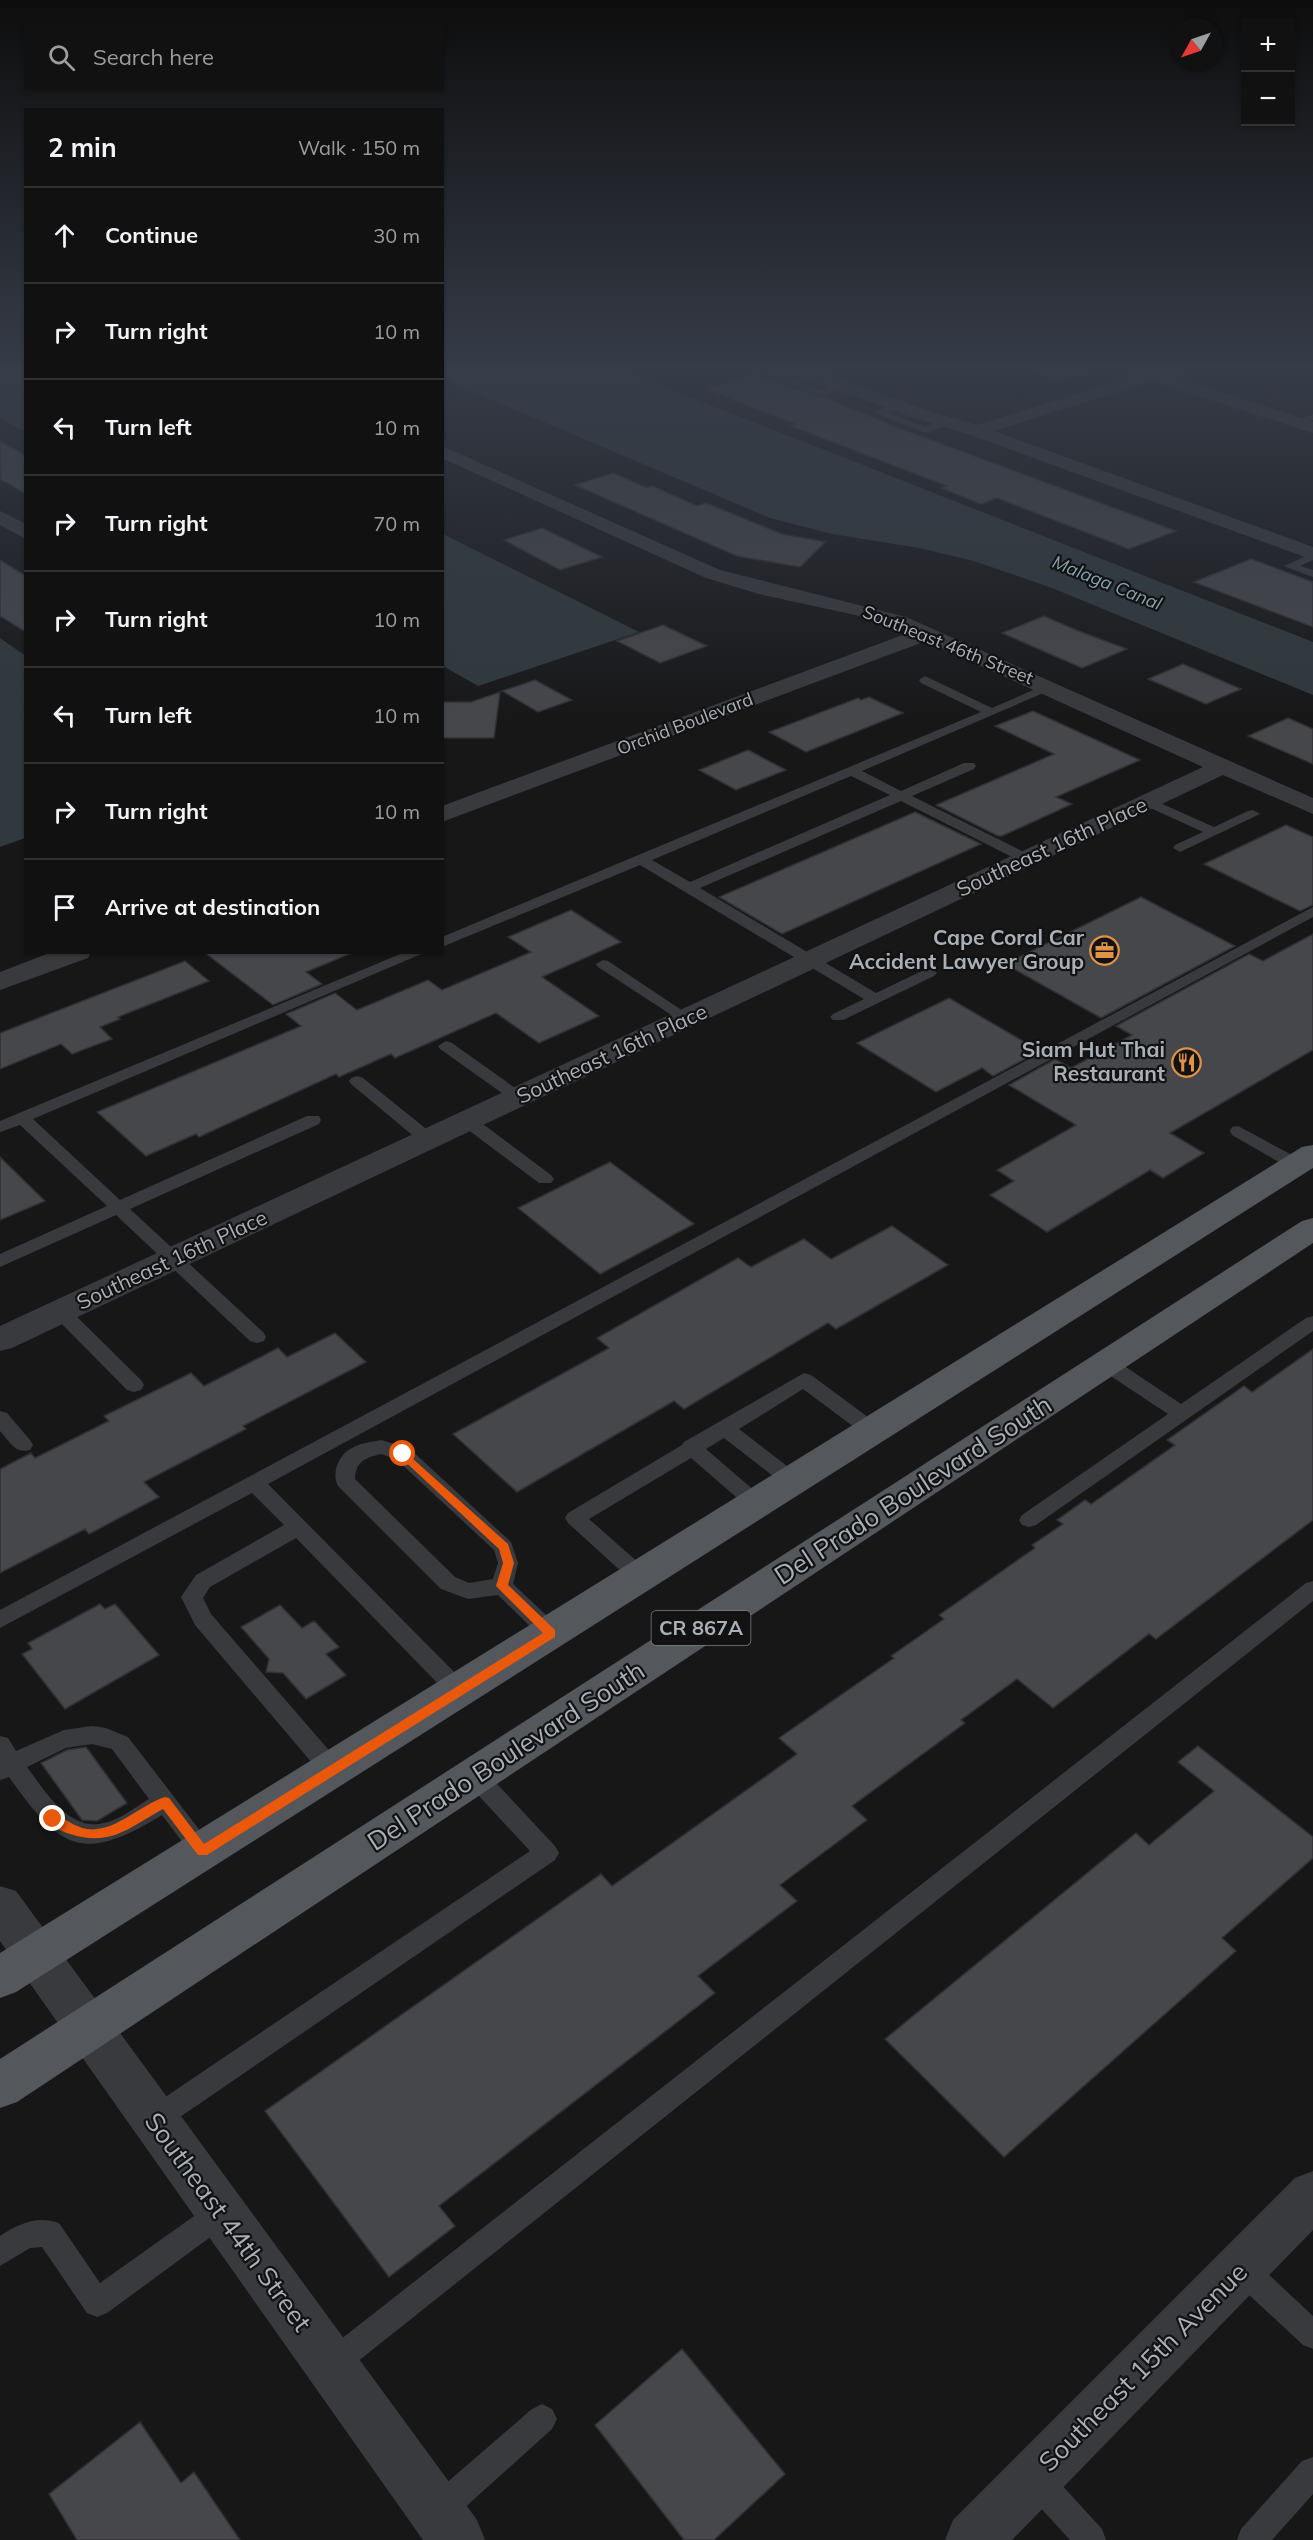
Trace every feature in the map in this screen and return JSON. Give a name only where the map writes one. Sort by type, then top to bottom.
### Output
[{"type":"main road","points":[[18,1967],[1305,1160]]},
{"type":"main road","name":"Del Prado Boulevard South","points":[[0,2086],[1313,1228]]},
{"type":"street","name":"Southeast 46th Street","points":[[516,485],[713,574],[749,585],[865,609],[899,621],[1313,807]]},
{"type":"street","points":[[1122,485],[1313,555]]},
{"type":"street","points":[[0,517],[24,532]]},
{"type":"street","name":"Orchid Boulevard","points":[[444,797],[899,621]]},
{"type":"street","name":"Orchid Boulevard","points":[[444,797],[467,806],[927,633]]},
{"type":"street","name":"Southeast 16th Place","points":[[0,1340],[1224,766]]},
{"type":"street","points":[[0,958],[24,949]]},
{"type":"street","points":[[0,982],[73,954]]},
{"type":"street","name":"Southeast 44th Street","points":[[0,1905],[18,1967],[89,2028],[447,2526]]},
{"type":"street","name":"Southeast 15th Avenue","points":[[973,2540],[1313,2195]]},
{"type":"lane","points":[[1313,555],[1290,566],[1313,574]]},
{"type":"lane","points":[[925,680],[991,712]]},
{"type":"lane","points":[[444,942],[1049,688]]},
{"type":"lane","points":[[689,888],[969,766]]},
{"type":"lane","points":[[852,771],[1027,859]]},
{"type":"lane","points":[[1149,802],[1213,832]]},
{"type":"lane","points":[[1180,848],[1253,813]]},
{"type":"lane","points":[[642,860],[875,999]]},
{"type":"lane","points":[[0,1620],[1313,911]]},
{"type":"lane","points":[[0,1127],[414,954]]},
{"type":"lane","points":[[603,964],[687,1019]]},
{"type":"lane","points":[[838,1017],[929,973]]},
{"type":"lane","points":[[446,1046],[519,1098]]},
{"type":"lane","points":[[357,1081],[429,1140]]},
{"type":"lane","points":[[22,1118],[257,1337]]},
{"type":"lane","points":[[0,1261],[313,1120]]},
{"type":"lane","points":[[469,1122],[545,1179]]},
{"type":"lane","points":[[1238,1131],[1305,1160]]},
{"type":"lane","points":[[61,1312],[134,1385]]},
{"type":"lane","points":[[1029,1520],[1313,1322]]},
{"type":"lane","points":[[1107,1364],[1182,1414]]},
{"type":"lane","points":[[641,1577],[575,1518],[804,1380],[873,1431]]},
{"type":"lane","points":[[0,1418],[23,1445]]},
{"type":"lane","points":[[724,1429],[793,1482]]},
{"type":"lane","points":[[339,1437],[357,1454]]},
{"type":"lane","points":[[381,1447],[403,1454],[504,1547],[508,1563],[502,1586],[468,1591],[448,1583],[345,1481],[346,1466],[357,1454],[381,1447]]},
{"type":"lane","points":[[691,1447],[757,1504]]},
{"type":"lane","points":[[255,1483],[459,1691]]},
{"type":"lane","points":[[298,1527],[203,1581],[192,1597],[203,1619],[332,1770]]},
{"type":"lane","points":[[502,1586],[551,1633]]},
{"type":"lane","points":[[331,2365],[1313,1589]]},
{"type":"lane","points":[[165,1802],[105,1834],[88,1834],[68,1828],[53,1819],[4,1760],[60,1740],[79,1736],[112,1739],[120,1743],[165,1802],[203,1852]]},
{"type":"lane","points":[[154,2120],[548,1853],[475,1776]]},
{"type":"lane","points":[[0,2252],[26,2235],[49,2234],[97,2303],[222,2212]]},
{"type":"lane","points":[[1241,2268],[1313,2335]]},
{"type":"lane","points":[[447,2526],[542,2419]]},
{"type":"lane","points":[[1252,2540],[1313,2472]]},
{"type":"lane","points":[[1034,2477],[1091,2540]]},
{"type":"water","name":"Malaga Canal","points":[[691,485],[912,485],[1313,642],[1313,695],[1052,588],[974,561],[919,548],[832,534],[770,518]]},
{"type":"water","points":[[444,534],[639,632],[478,686],[444,667]]},
{"type":"water","points":[[0,638],[24,655],[24,838],[0,847]]},
{"type":"building","points":[[10,485],[24,485],[24,493]]},
{"type":"building","points":[[575,485],[639,485],[647,488],[652,486],[697,506],[706,503],[782,534],[825,542],[800,567],[737,556]]},
{"type":"building","points":[[943,485],[1051,485],[1176,531],[1129,549],[997,498],[981,504],[941,488],[947,486]]},
{"type":"building","points":[[542,528],[602,557],[560,570],[504,540]]},
{"type":"building","points":[[1251,559],[1313,582],[1313,627],[1194,582]]},
{"type":"building","points":[[0,560],[24,575],[24,631],[0,616]]},
{"type":"building","points":[[1044,616],[1127,649],[1082,668],[1002,633]]},
{"type":"building","points":[[663,625],[707,646],[660,663],[617,641]]},
{"type":"building","points":[[1183,664],[1241,689],[1206,704],[1148,679]]},
{"type":"building","points":[[535,680],[572,700],[538,712],[502,691]]},
{"type":"building","points":[[500,692],[494,738],[444,738],[444,702],[471,702]]},
{"type":"building","points":[[869,697],[903,713],[806,752],[769,732],[858,698],[861,700]]},
{"type":"building","points":[[1033,711],[1140,760],[1056,797],[1072,804],[1002,836],[936,805],[1054,754],[995,726]]},
{"type":"building","points":[[1288,718],[1313,729],[1313,764],[1248,736]]},
{"type":"building","points":[[748,750],[786,770],[736,790],[699,770]]},
{"type":"building","points":[[915,812],[981,844],[782,934],[719,897]]},
{"type":"building","points":[[1286,825],[1313,837],[1313,905],[1300,911],[1204,864]]},
{"type":"building","points":[[1141,897],[1235,946],[1101,1018],[1005,964]]},
{"type":"building","points":[[571,910],[621,942],[542,977],[599,1016],[539,1043],[496,1013],[395,1058],[391,1054],[339,1077],[336,1074],[199,1137],[196,1134],[146,1156],[97,1112],[301,1026],[286,1014],[335,993],[357,1010],[428,980],[442,990],[531,952],[508,937]]},
{"type":"building","points":[[1313,934],[1313,1050],[1170,1133],[1204,1153],[1163,1178],[1150,1170],[1047,1232],[990,1195],[1014,1181],[997,1170],[1076,1125],[1009,1085],[1055,1059],[1071,1068],[1132,1035],[1116,1026],[1249,954],[1263,961]]},
{"type":"building","points":[[207,954],[350,954],[306,972],[322,984],[273,1005]]},
{"type":"building","points":[[185,961],[209,981],[118,1017],[120,1019],[100,1027],[112,1039],[72,1054],[61,1044],[0,1069],[0,1033]]},
{"type":"building","points":[[949,998],[1040,1051],[993,1076],[982,1068],[936,1092],[857,1043]]},
{"type":"building","points":[[0,1157],[45,1201],[0,1220]]},
{"type":"building","points":[[610,1162],[694,1224],[600,1274],[518,1208]]},
{"type":"building","points":[[892,1226],[948,1265],[836,1329],[828,1323],[684,1409],[674,1401],[517,1492],[453,1434],[609,1348],[597,1338],[738,1258],[751,1267],[804,1239],[831,1259]]},
{"type":"building","points":[[335,1333],[366,1362],[243,1426],[246,1429],[144,1482],[159,1497],[89,1534],[85,1529],[0,1573],[0,1469],[31,1453],[35,1458],[109,1421],[104,1416],[191,1373],[204,1386],[278,1348],[287,1357]]},
{"type":"building","points":[[1313,1349],[1313,1520],[1156,1639],[1149,1634],[1053,1708],[1017,1679],[961,1720],[965,1723],[852,1806],[867,1820],[780,1885],[797,1901],[698,1976],[715,1993],[439,2206],[455,2226],[389,2277],[265,2111],[601,1874],[612,1886],[797,1754],[779,1738],[894,1658],[891,1656],[944,1619],[939,1615],[1035,1548],[1032,1545],[1063,1524],[1057,1520],[1085,1500],[1091,1504],[1175,1445],[1167,1440],[1244,1386],[1252,1392]]},
{"type":"building","points":[[100,1604],[105,1609],[115,1604],[159,1655],[65,1709],[22,1654],[32,1649],[28,1643]]},
{"type":"building","points":[[280,1605],[302,1628],[314,1621],[339,1647],[326,1654],[346,1675],[306,1699],[283,1673],[266,1672],[269,1659],[241,1627]]},
{"type":"building","points":[[1198,1746],[1313,1837],[1313,1858],[1222,1938],[1236,1951],[1004,2157],[885,2039],[1136,1833],[1149,1845],[1214,1791],[1178,1762]]},
{"type":"building","points":[[86,1747],[127,1803],[97,1821],[82,1820],[41,1763],[67,1750]]},
{"type":"building","points":[[682,2349],[785,2474],[714,2540],[684,2540],[595,2425]]},
{"type":"building","points":[[140,2422],[181,2483],[194,2472],[240,2540],[77,2540],[49,2494]]},
{"type":"place","name":"Cape Coral Car Accident Lawyer Group","points":[[1105,950]]},
{"type":"place","name":"Siam Hut Thai Restaurant","points":[[1186,1062]]},
{"type":"route","points":[[53,1819],[68,1828],[88,1834],[105,1834],[165,1802],[203,1852],[551,1633],[502,1586],[508,1563],[504,1547],[403,1454]]}]
